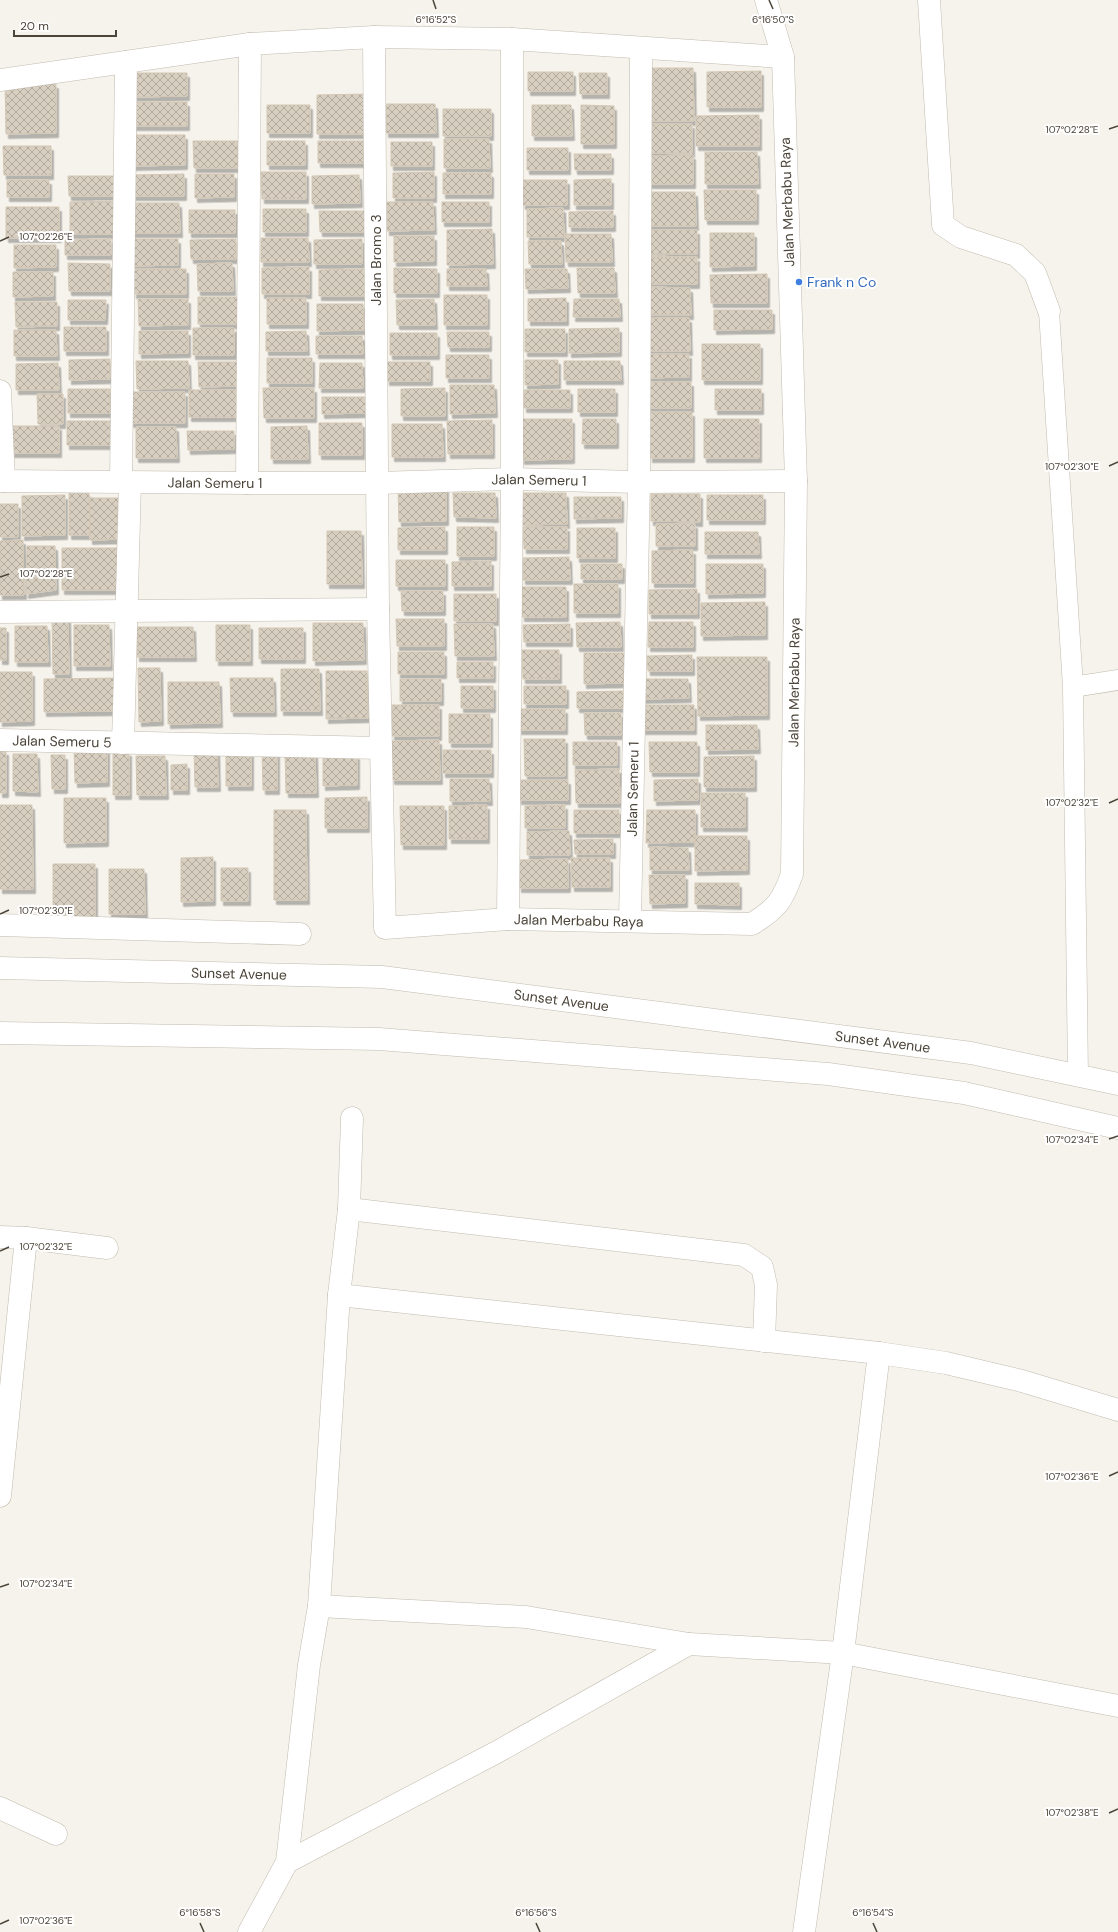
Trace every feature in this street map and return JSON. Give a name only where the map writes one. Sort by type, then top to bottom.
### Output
[{"type":"street","name":"Jalan Merbabu Raya","points":[[385,928],[508,919],[630,920],[752,924],[772,911],[784,896],[792,874],[796,481],[783,57],[766,0]]},
{"type":"street","points":[[929,0],[943,225],[961,237],[1016,255],[1036,273],[1049,311]]},
{"type":"street","points":[[0,80],[250,44],[374,37],[512,39],[641,49],[783,57]]},
{"type":"street","name":"Jalan Bromo 3","points":[[374,37],[378,609],[385,928]]},
{"type":"street","points":[[508,919],[512,480],[512,39]]},
{"type":"street","points":[[248,483],[250,44]]},
{"type":"street","points":[[641,49],[639,482],[796,481]]},
{"type":"street","points":[[124,743],[126,612],[126,62]]},
{"type":"street","points":[[0,391],[2,481]]},
{"type":"street","name":"Jalan Semeru 1","points":[[2,481],[377,483],[512,480],[639,482],[630,920]]},
{"type":"street","points":[[0,612],[378,609]]},
{"type":"street","name":"Jalan Semeru 5","points":[[0,740],[381,748]]},
{"type":"street","points":[[0,925],[300,934]]},
{"type":"street","name":"Sunset Avenue","points":[[0,968],[382,977],[971,1053],[1118,1084]]},
{"type":"street","points":[[0,1033],[379,1039],[828,1074],[964,1093],[1118,1128]]},
{"type":"street","points":[[249,1932],[287,1862],[309,1665],[319,1606],[339,1295],[349,1209],[352,1118]]},
{"type":"street","points":[[349,1209],[744,1255],[762,1267],[766,1285],[764,1341]]},
{"type":"street","points":[[0,1237],[26,1238],[107,1248]]},
{"type":"street","points":[[0,1496],[26,1238]]},
{"type":"street","points":[[339,1295],[879,1353],[961,1366],[1022,1381],[1118,1410]]},
{"type":"street","points":[[804,1932],[843,1654],[879,1353]]},
{"type":"street","points":[[319,1606],[526,1617],[689,1644],[843,1654],[1118,1706]]},
{"type":"street","points":[[287,1862],[497,1752],[689,1644]]},
{"type":"street","points":[[0,1808],[56,1834]]},
{"type":"lane","points":[[1049,311],[1073,687],[1078,1076]]},
{"type":"lane","points":[[1073,687],[1118,680]]},
{"type":"building","points":[[643,68],[693,68],[694,121],[643,121]]},
{"type":"building","points":[[761,71],[761,107],[707,107],[707,72]]},
{"type":"building","points":[[528,72],[573,72],[573,91],[528,91]]},
{"type":"building","points":[[134,73],[187,73],[187,96],[134,97]]},
{"type":"building","points":[[579,73],[607,73],[607,94],[580,94]]},
{"type":"building","points":[[5,84],[56,84],[56,133],[6,134]]},
{"type":"building","points":[[367,94],[367,134],[317,134],[317,95]]},
{"type":"building","points":[[132,102],[187,102],[187,126],[132,126]]},
{"type":"building","points":[[386,104],[435,104],[436,133],[386,133]]},
{"type":"building","points":[[267,105],[310,105],[310,133],[267,133]]},
{"type":"building","points":[[532,105],[571,105],[572,136],[532,136]]},
{"type":"building","points":[[581,105],[614,106],[614,144],[581,144]]},
{"type":"building","points":[[443,109],[491,109],[491,136],[443,136]]},
{"type":"building","points":[[759,115],[759,146],[696,146],[696,116]]},
{"type":"building","points":[[642,124],[692,124],[692,153],[643,153]]},
{"type":"building","points":[[132,135],[185,135],[185,165],[132,166]]},
{"type":"building","points":[[444,139],[489,139],[490,168],[444,168]]},
{"type":"building","points":[[193,141],[239,141],[239,168],[194,168]]},
{"type":"building","points":[[267,141],[305,141],[305,165],[267,165]]},
{"type":"building","points":[[318,141],[364,141],[365,163],[318,163]]},
{"type":"building","points":[[391,142],[432,142],[432,166],[391,166]]},
{"type":"building","points":[[3,146],[51,146],[51,175],[4,175]]},
{"type":"building","points":[[527,148],[568,148],[568,170],[527,170]]},
{"type":"building","points":[[705,152],[757,152],[758,184],[705,184]]},
{"type":"building","points":[[574,154],[611,154],[611,170],[575,170]]},
{"type":"building","points":[[693,155],[693,184],[641,184],[641,156]]},
{"type":"building","points":[[261,172],[306,172],[306,199],[262,199]]},
{"type":"building","points":[[434,172],[434,198],[393,198],[393,173]]},
{"type":"building","points":[[443,173],[491,173],[491,194],[443,194]]},
{"type":"building","points":[[184,174],[184,196],[132,196],[132,175]]},
{"type":"building","points":[[195,174],[234,174],[234,197],[195,198]]},
{"type":"building","points":[[359,175],[360,203],[312,204],[312,176]]},
{"type":"building","points":[[68,176],[116,176],[116,196],[69,196]]},
{"type":"building","points":[[611,179],[611,205],[574,205],[574,180]]},
{"type":"building","points":[[7,180],[49,180],[49,197],[7,197]]},
{"type":"building","points":[[522,180],[567,180],[567,205],[523,205]]},
{"type":"building","points":[[704,190],[756,190],[756,220],[705,220]]},
{"type":"building","points":[[643,192],[695,192],[696,226],[643,226]]},
{"type":"building","points":[[116,201],[116,234],[70,234],[70,202]]},
{"type":"building","points":[[387,202],[433,202],[434,230],[387,231]]},
{"type":"building","points":[[442,202],[489,202],[489,222],[442,222]]},
{"type":"building","points":[[132,203],[179,203],[180,233],[132,233]]},
{"type":"building","points":[[6,207],[59,207],[59,238],[6,238]]},
{"type":"building","points":[[563,208],[564,237],[527,237],[527,209]]},
{"type":"building","points":[[263,209],[306,209],[306,232],[263,232]]},
{"type":"building","points":[[189,210],[235,210],[235,233],[189,233]]},
{"type":"building","points":[[319,211],[366,211],[366,232],[320,232]]},
{"type":"building","points":[[613,211],[613,227],[569,227],[569,212]]},
{"type":"building","points":[[492,229],[493,264],[447,265],[447,230]]},
{"type":"building","points":[[641,230],[697,230],[697,254],[641,255]]},
{"type":"building","points":[[710,233],[754,233],[754,266],[710,267]]},
{"type":"building","points":[[565,234],[611,234],[612,262],[566,262]]},
{"type":"building","points":[[394,236],[434,236],[434,261],[394,262]]},
{"type":"building","points":[[261,238],[308,238],[309,262],[261,262]]},
{"type":"building","points":[[111,239],[111,255],[65,255],[65,240]]},
{"type":"building","points":[[132,239],[178,239],[178,265],[132,266]]},
{"type":"building","points":[[236,239],[236,259],[191,259],[190,240]]},
{"type":"building","points":[[362,239],[362,264],[314,264],[314,240]]},
{"type":"building","points":[[528,241],[561,241],[562,264],[529,264]]},
{"type":"building","points":[[14,245],[56,245],[56,267],[14,268]]},
{"type":"building","points":[[642,257],[697,257],[697,284],[642,284]]},
{"type":"building","points":[[68,263],[110,264],[110,291],[69,291]]},
{"type":"building","points":[[232,263],[233,291],[198,291],[197,264]]},
{"type":"building","points":[[309,267],[309,294],[262,294],[262,268]]},
{"type":"building","points":[[394,268],[437,269],[437,293],[394,293]]},
{"type":"building","points":[[577,268],[614,268],[615,293],[578,293]]},
{"type":"building","points":[[134,269],[186,269],[186,294],[134,294]]},
{"type":"building","points":[[366,269],[366,296],[319,296],[319,270]]},
{"type":"building","points":[[447,269],[486,269],[487,286],[447,286]]},
{"type":"building","points":[[525,269],[567,269],[568,288],[526,289]]},
{"type":"building","points":[[13,272],[53,272],[53,296],[13,297]]},
{"type":"building","points":[[767,274],[767,303],[711,303],[710,275]]},
{"type":"building","points":[[646,287],[690,288],[691,315],[646,315]]},
{"type":"building","points":[[444,295],[487,295],[487,325],[444,325]]},
{"type":"building","points":[[198,297],[238,297],[238,324],[198,324]]},
{"type":"building","points":[[267,298],[306,298],[306,324],[267,324]]},
{"type":"building","points":[[566,298],[566,321],[528,321],[528,299]]},
{"type":"building","points":[[138,299],[188,299],[188,325],[139,326]]},
{"type":"building","points":[[434,299],[435,325],[397,325],[396,300]]},
{"type":"building","points":[[574,299],[619,299],[620,317],[573,317]]},
{"type":"building","points":[[68,300],[106,300],[105,320],[68,320]]},
{"type":"building","points":[[15,302],[57,302],[57,326],[16,327]]},
{"type":"building","points":[[317,304],[363,304],[364,330],[317,331]]},
{"type":"building","points":[[714,310],[772,310],[772,329],[714,330]]},
{"type":"building","points":[[645,318],[689,318],[690,351],[645,351]]},
{"type":"building","points":[[64,327],[106,327],[106,351],[64,351]]},
{"type":"building","points":[[193,328],[234,328],[234,355],[193,355]]},
{"type":"building","points":[[619,328],[619,352],[569,353],[569,329]]},
{"type":"building","points":[[525,329],[565,329],[565,352],[525,352]]},
{"type":"building","points":[[14,330],[56,330],[57,356],[14,356]]},
{"type":"building","points":[[139,331],[188,331],[188,353],[139,354]]},
{"type":"building","points":[[306,331],[307,351],[266,351],[266,332]]},
{"type":"building","points":[[447,332],[489,332],[489,347],[448,347]]},
{"type":"building","points":[[390,333],[437,333],[437,355],[390,355]]},
{"type":"building","points":[[316,336],[362,336],[363,354],[316,354]]},
{"type":"building","points":[[702,344],[760,344],[760,380],[702,380]]},
{"type":"building","points":[[642,354],[689,354],[689,377],[642,378]]},
{"type":"building","points":[[446,355],[489,355],[489,378],[446,378]]},
{"type":"building","points":[[267,358],[312,358],[312,383],[267,383]]},
{"type":"building","points":[[110,359],[110,379],[69,380],[69,360]]},
{"type":"building","points":[[525,360],[558,360],[558,384],[525,385]]},
{"type":"building","points":[[136,361],[188,361],[189,388],[137,389]]},
{"type":"building","points":[[564,361],[620,361],[621,380],[564,380]]},
{"type":"building","points":[[198,362],[241,362],[242,386],[199,387]]},
{"type":"building","points":[[387,362],[430,362],[430,381],[387,381]]},
{"type":"building","points":[[58,363],[59,390],[16,390],[16,364]]},
{"type":"building","points":[[320,363],[362,363],[363,388],[319,388]]},
{"type":"building","points":[[647,382],[691,382],[691,408],[648,408]]},
{"type":"building","points":[[450,385],[494,385],[495,413],[450,414]]},
{"type":"building","points":[[263,388],[314,388],[314,418],[264,418]]},
{"type":"building","points":[[445,388],[445,416],[401,416],[401,389]]},
{"type":"building","points":[[68,389],[110,389],[110,413],[68,413]]},
{"type":"building","points":[[578,389],[615,389],[615,412],[578,412]]},
{"type":"building","points":[[715,389],[761,389],[761,410],[715,410]]},
{"type":"building","points":[[189,390],[236,390],[237,417],[189,417]]},
{"type":"building","points":[[524,390],[570,390],[570,408],[524,408]]},
{"type":"building","points":[[131,392],[185,392],[185,423],[131,423]]},
{"type":"building","points":[[37,394],[63,394],[63,424],[38,424]]},
{"type":"building","points":[[322,397],[365,397],[366,413],[322,414]]},
{"type":"building","points":[[650,412],[692,412],[692,458],[650,458]]},
{"type":"building","points":[[522,419],[572,419],[572,459],[522,460]]},
{"type":"building","points":[[583,419],[616,419],[616,444],[582,444]]},
{"type":"building","points":[[704,419],[759,419],[759,458],[704,458]]},
{"type":"building","points":[[492,420],[492,454],[448,454],[447,421]]},
{"type":"building","points":[[67,421],[111,421],[111,445],[67,445]]},
{"type":"building","points":[[319,423],[362,423],[362,455],[319,455]]},
{"type":"building","points":[[392,424],[442,424],[443,457],[392,457]]},
{"type":"building","points":[[12,426],[59,426],[59,453],[12,453]]},
{"type":"building","points":[[307,426],[308,459],[271,459],[271,427]]},
{"type":"building","points":[[136,427],[176,427],[177,458],[136,458]]},
{"type":"building","points":[[187,431],[234,431],[234,449],[188,450]]},
{"type":"building","points":[[446,488],[446,521],[399,522],[398,489]]},
{"type":"building","points":[[69,493],[89,493],[90,535],[69,535]]},
{"type":"building","points":[[453,493],[495,493],[496,518],[454,517]]},
{"type":"building","points":[[522,493],[566,493],[567,524],[522,525]]},
{"type":"building","points":[[651,494],[700,494],[700,522],[651,521]]},
{"type":"building","points":[[65,495],[65,535],[22,536],[22,496]]},
{"type":"building","points":[[707,495],[763,495],[763,520],[707,520]]},
{"type":"building","points":[[574,497],[621,497],[621,518],[574,519]]},
{"type":"building","points":[[90,498],[126,498],[127,539],[90,540]]},
{"type":"building","points":[[0,504],[18,504],[18,537],[0,537]]},
{"type":"building","points":[[656,524],[695,524],[695,546],[656,546]]},
{"type":"building","points":[[445,527],[445,550],[398,550],[398,528]]},
{"type":"building","points":[[457,527],[494,527],[494,556],[457,556]]},
{"type":"building","points":[[523,527],[567,527],[567,549],[524,549]]},
{"type":"building","points":[[577,528],[615,528],[615,558],[577,558]]},
{"type":"building","points":[[327,531],[361,531],[362,584],[327,584]]},
{"type":"building","points":[[705,532],[758,532],[759,554],[705,554]]},
{"type":"building","points":[[23,540],[24,595],[0,595],[0,541]]},
{"type":"building","points":[[27,546],[55,546],[56,590],[26,594]]},
{"type":"building","points":[[62,548],[121,548],[121,590],[62,590]]},
{"type":"building","points":[[693,550],[693,583],[652,583],[652,551]]},
{"type":"building","points":[[569,557],[570,580],[523,580],[523,558]]},
{"type":"building","points":[[396,560],[445,560],[445,586],[396,586]]},
{"type":"building","points":[[491,561],[491,586],[452,586],[452,562]]},
{"type":"building","points":[[581,564],[622,564],[622,579],[581,579]]},
{"type":"building","points":[[706,564],[763,564],[763,593],[706,594]]},
{"type":"building","points":[[574,584],[618,584],[618,613],[574,613]]},
{"type":"building","points":[[522,587],[566,587],[566,617],[522,617]]},
{"type":"building","points":[[697,589],[697,614],[649,614],[649,590]]},
{"type":"building","points":[[401,591],[443,591],[443,611],[402,611]]},
{"type":"building","points":[[454,594],[496,594],[496,621],[454,621]]},
{"type":"building","points":[[765,602],[765,635],[701,636],[701,603]]},
{"type":"building","points":[[52,616],[68,616],[69,674],[53,674]]},
{"type":"building","points":[[396,619],[444,619],[444,646],[397,646]]},
{"type":"building","points":[[620,622],[621,647],[577,647],[576,623]]},
{"type":"building","points":[[649,622],[693,622],[693,647],[648,647]]},
{"type":"building","points":[[313,623],[363,623],[364,660],[313,661]]},
{"type":"building","points":[[454,624],[493,624],[494,656],[455,656]]},
{"type":"building","points":[[570,624],[570,642],[524,642],[523,625]]},
{"type":"building","points":[[74,625],[109,625],[110,666],[74,666]]},
{"type":"building","points":[[216,625],[250,625],[250,661],[216,661]]},
{"type":"building","points":[[15,626],[47,626],[48,662],[15,662]]},
{"type":"building","points":[[137,627],[193,627],[194,657],[137,657]]},
{"type":"building","points":[[0,628],[6,628],[6,660],[0,660]]},
{"type":"building","points":[[259,628],[303,628],[303,659],[259,659]]},
{"type":"building","points":[[522,650],[559,650],[559,679],[523,679]]},
{"type":"building","points":[[398,652],[444,652],[444,674],[398,674]]},
{"type":"building","points":[[584,653],[626,653],[627,683],[584,684]]},
{"type":"building","points":[[692,655],[692,671],[648,671],[647,656]]},
{"type":"building","points":[[697,657],[767,657],[767,715],[698,716]]},
{"type":"building","points":[[457,662],[493,662],[493,678],[457,678]]},
{"type":"building","points":[[138,668],[160,668],[161,721],[139,722]]},
{"type":"building","points":[[281,669],[319,669],[320,711],[281,711]]},
{"type":"building","points":[[326,671],[367,671],[368,718],[326,719]]},
{"type":"building","points":[[0,672],[32,672],[32,721],[0,722]]},
{"type":"building","points":[[116,678],[116,711],[44,712],[44,679]]},
{"type":"building","points":[[230,678],[273,678],[274,712],[231,712]]},
{"type":"building","points":[[400,679],[441,679],[441,701],[400,701]]},
{"type":"building","points":[[643,679],[688,679],[689,698],[643,699]]},
{"type":"building","points":[[168,682],[219,682],[220,723],[168,724]]},
{"type":"building","points":[[461,686],[493,686],[493,708],[461,708]]},
{"type":"building","points":[[524,686],[566,686],[566,704],[524,704]]},
{"type":"building","points":[[623,691],[624,708],[577,708],[577,692]]},
{"type":"building","points":[[392,705],[439,705],[439,736],[392,736]]},
{"type":"building","points":[[643,705],[694,705],[694,730],[643,730]]},
{"type":"building","points":[[519,709],[565,709],[565,730],[519,730]]},
{"type":"building","points":[[584,713],[621,713],[621,735],[585,735]]},
{"type":"building","points":[[449,714],[490,714],[490,743],[449,743]]},
{"type":"building","points":[[706,725],[757,725],[758,749],[706,750]]},
{"type":"building","points":[[524,739],[565,739],[565,776],[525,776]]},
{"type":"building","points":[[439,740],[440,780],[392,780],[392,741]]},
{"type":"building","points":[[573,742],[617,742],[617,765],[573,765]]},
{"type":"building","points":[[649,742],[697,742],[697,772],[650,772]]},
{"type":"building","points":[[107,747],[107,782],[75,783],[74,748]]},
{"type":"building","points":[[194,749],[217,749],[218,787],[195,787]]},
{"type":"building","points":[[251,749],[251,786],[226,786],[226,750]]},
{"type":"building","points":[[277,750],[277,790],[263,790],[262,751]]},
{"type":"building","points":[[443,750],[491,750],[491,773],[443,773]]},
{"type":"building","points":[[0,751],[6,751],[6,793],[0,793]]},
{"type":"building","points":[[113,752],[129,752],[129,795],[113,795]]},
{"type":"building","points":[[315,753],[316,793],[286,793],[285,754]]},
{"type":"building","points":[[13,754],[37,754],[38,792],[13,791]]},
{"type":"building","points":[[51,755],[65,755],[65,789],[52,789]]},
{"type":"building","points":[[323,755],[357,755],[357,785],[323,786]]},
{"type":"building","points":[[136,756],[165,756],[166,795],[137,795]]},
{"type":"building","points":[[754,756],[754,787],[704,787],[704,757]]},
{"type":"building","points":[[187,764],[187,790],[171,790],[171,765]]},
{"type":"building","points":[[619,769],[620,803],[576,803],[575,770]]},
{"type":"building","points":[[450,779],[489,779],[490,801],[450,801]]},
{"type":"building","points":[[698,779],[698,800],[654,801],[654,780]]},
{"type":"building","points":[[519,780],[568,780],[568,800],[519,800]]},
{"type":"building","points":[[701,793],[745,793],[745,827],[701,827]]},
{"type":"building","points":[[367,797],[367,828],[325,828],[325,798]]},
{"type":"building","points":[[64,798],[106,798],[106,842],[64,843]]},
{"type":"building","points":[[0,805],[32,805],[33,889],[0,889]]},
{"type":"building","points":[[487,805],[487,839],[449,839],[449,806]]},
{"type":"building","points":[[565,805],[565,828],[525,828],[525,806]]},
{"type":"building","points":[[400,806],[444,806],[444,845],[401,845]]},
{"type":"building","points":[[274,810],[306,810],[307,900],[274,900]]},
{"type":"building","points":[[574,810],[619,810],[619,833],[574,833]]},
{"type":"building","points":[[647,810],[695,810],[695,842],[646,843]]},
{"type":"building","points":[[569,831],[570,855],[527,855],[527,832]]},
{"type":"building","points":[[695,836],[747,836],[747,870],[695,871]]},
{"type":"building","points":[[613,839],[613,854],[575,854],[574,840]]},
{"type":"building","points":[[650,847],[688,848],[689,870],[650,870]]},
{"type":"building","points":[[213,857],[213,901],[181,902],[181,858]]},
{"type":"building","points":[[571,858],[610,858],[610,887],[572,887]]},
{"type":"building","points":[[568,859],[568,888],[519,888],[519,860]]},
{"type":"building","points":[[53,864],[95,864],[95,918],[53,918]]},
{"type":"building","points":[[221,868],[248,868],[248,901],[221,901]]},
{"type":"building","points":[[109,869],[144,869],[145,914],[109,914]]},
{"type":"building","points":[[649,875],[685,875],[685,903],[650,904]]},
{"type":"building","points":[[695,883],[739,883],[739,905],[695,904]]},
{"type":"place","name":"Frank n Co","points":[[799,282]]}]
